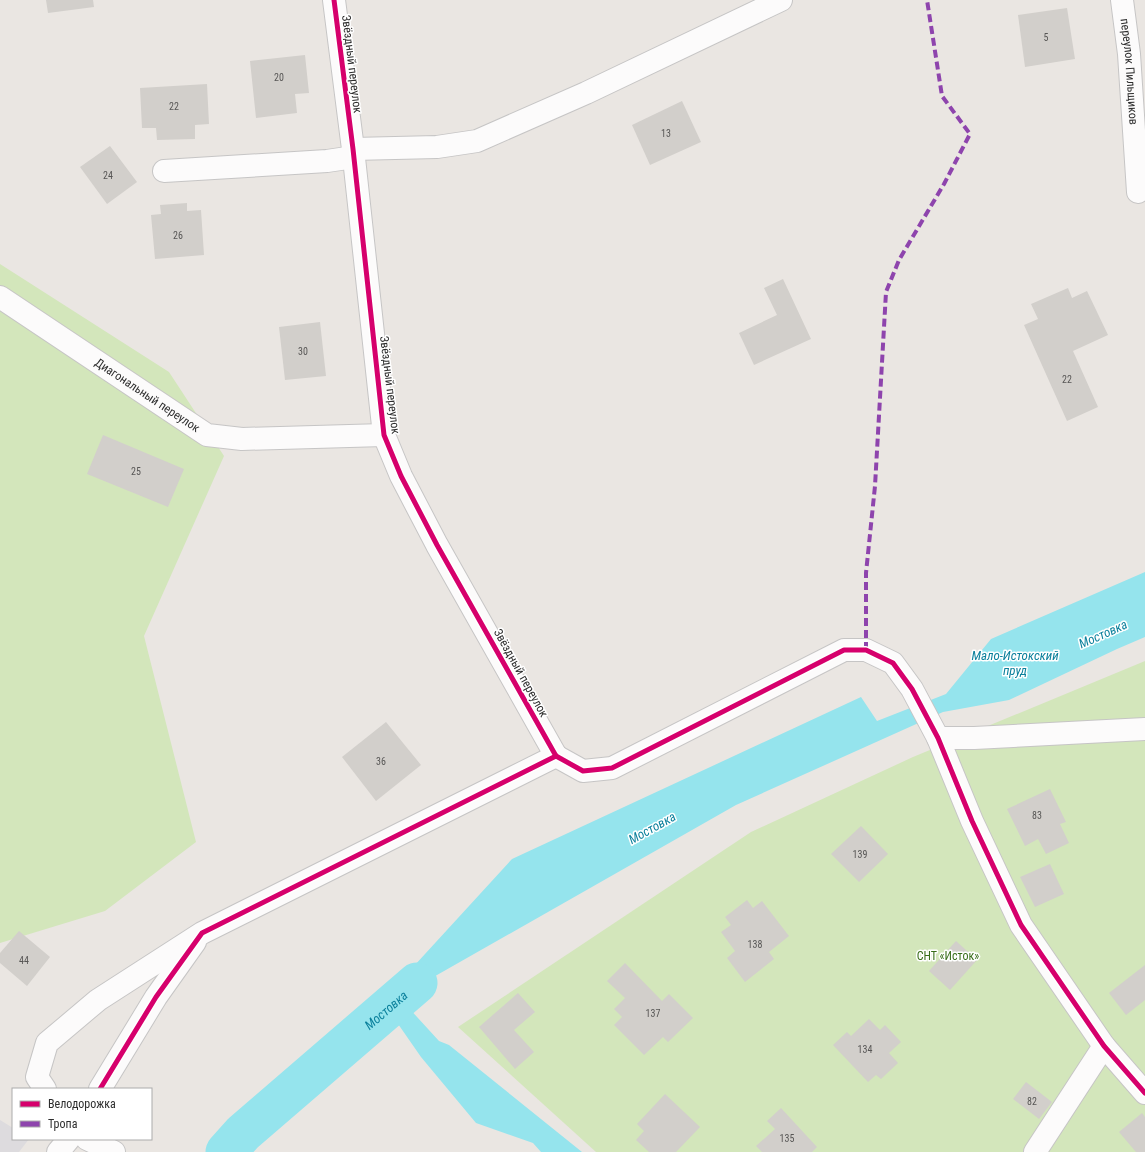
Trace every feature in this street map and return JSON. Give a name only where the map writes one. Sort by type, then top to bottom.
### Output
[{"type":"street","name":"Звёздный переулок","points":[[334,0],[353,153],[384,435],[401,476],[434,538],[556,756]]},
{"type":"street","points":[[164,170],[327,161],[353,153],[437,147],[477,141],[586,93],[781,0]]},
{"type":"street","name":"переулок Пильщиков","points":[[1122,0],[1129,54],[1138,192]]},
{"type":"street","name":"Диагональный переулок","points":[[0,297],[207,436],[242,440],[384,435]]},
{"type":"street","points":[[44,1088],[37,1077],[47,1043],[98,1000],[202,933],[556,756],[584,771],[612,768],[844,650],[866,650],[893,663],[912,689],[934,732],[972,821],[1021,925],[1104,1046],[1145,1093]]},
{"type":"street","points":[[934,732],[974,738],[1145,729]]},
{"type":"street","points":[[101,1088],[156,997],[202,933]]},
{"type":"street","points":[[1035,1152],[1104,1046]]},
{"type":"street","points":[[58,1152],[68,1140]]},
{"type":"street","points":[[89,1140],[114,1152]]},
{"type":"shaded area","points":[[0,1120],[12,1127],[12,1140],[28,1140],[19,1152],[0,1152]]},
{"type":"green space","points":[[0,264],[169,372],[224,456],[144,636],[196,842],[105,911],[0,943]]},
{"type":"green space","name":"СНТ «Исток»","points":[[1145,661],[1145,1152],[596,1152],[458,1027],[751,832],[913,757]]},
{"type":"water","name":"Мало-Истокский пруд","points":[[1145,572],[1145,637],[1009,700],[943,712],[736,805],[430,979],[407,1006],[439,1041],[449,1045],[582,1152],[541,1152],[533,1143],[476,1123],[421,1057],[396,1021],[375,1021],[382,989],[414,966],[512,859],[861,697],[877,721],[946,694],[991,639]]},
{"type":"building","points":[[46,0],[93,0],[94,7],[48,13]]},
{"type":"building","points":[[1067,8],[1075,59],[1025,67],[1018,15]]},
{"type":"building","points":[[305,55],[309,93],[295,94],[297,113],[256,118],[250,61]]},
{"type":"building","points":[[207,84],[209,124],[195,125],[195,139],[157,140],[156,128],[142,128],[140,88]]},
{"type":"building","points":[[682,101],[701,142],[650,165],[632,125]]},
{"type":"building","points":[[110,146],[137,182],[107,204],[80,167]]},
{"type":"building","points":[[187,203],[187,211],[201,210],[204,255],[155,259],[151,215],[161,214],[160,205]]},
{"type":"building","points":[[783,279],[811,339],[754,365],[739,333],[777,315],[764,288]]},
{"type":"building","points":[[1068,288],[1072,298],[1087,291],[1108,335],[1073,351],[1098,407],[1067,421],[1024,325],[1038,319],[1031,304]]},
{"type":"building","points":[[320,322],[326,376],[285,380],[279,327]]},
{"type":"building","points":[[103,435],[184,469],[168,507],[87,474]]},
{"type":"building","points":[[386,722],[421,765],[376,801],[342,757]]},
{"type":"building","points":[[1050,789],[1066,822],[1060,824],[1069,843],[1046,854],[1038,839],[1025,846],[1007,809]]},
{"type":"building","points":[[861,826],[888,854],[859,882],[831,854]]},
{"type":"building","points":[[1050,864],[1064,894],[1035,907],[1020,877]]},
{"type":"building","points":[[747,900],[753,908],[762,901],[789,936],[769,952],[774,959],[745,982],[727,958],[735,951],[721,932],[731,925],[725,917]]},
{"type":"building","points":[[19,931],[50,957],[27,986],[0,963],[0,953]]},
{"type":"building","points":[[956,941],[977,960],[950,990],[929,971]]},
{"type":"building","points":[[625,963],[662,1001],[669,994],[693,1018],[668,1042],[663,1037],[644,1055],[614,1025],[622,1017],[614,1009],[625,998],[607,981]]},
{"type":"building","points":[[1145,965],[1145,1000],[1126,1015],[1109,993]]},
{"type":"building","points":[[518,993],[535,1012],[514,1030],[534,1052],[515,1069],[479,1027]]},
{"type":"building","points":[[869,1019],[880,1030],[885,1025],[901,1042],[889,1053],[898,1063],[881,1079],[876,1075],[868,1082],[833,1045],[847,1032],[851,1036]]},
{"type":"building","points":[[1026,1082],[1052,1102],[1039,1119],[1013,1099]]},
{"type":"building","points":[[665,1094],[700,1127],[676,1152],[649,1152],[636,1140],[644,1131],[637,1124]]},
{"type":"building","points":[[781,1108],[817,1147],[812,1152],[762,1152],[756,1146],[775,1129],[767,1121]]},
{"type":"building","points":[[1142,1113],[1145,1117],[1145,1152],[1136,1152],[1119,1132]]},
{"type":"waterway","name":"Мостовка","points":[[226,1152],[243,1133],[417,983]]},
{"type":"marked path","points":[[866,650],[866,573],[875,486],[886,292],[899,260],[944,184],[970,134],[942,96],[927,0]]},
{"type":"cycle path","points":[[334,0],[353,149],[384,435],[401,476],[437,545],[556,756]]},
{"type":"cycle path","points":[[556,756],[583,771],[612,768],[844,650],[866,650],[893,663],[912,689],[938,738],[972,821],[1021,925],[1104,1046],[1145,1093]]},
{"type":"cycle path","points":[[101,1088],[156,997],[202,933],[556,756]]}]
